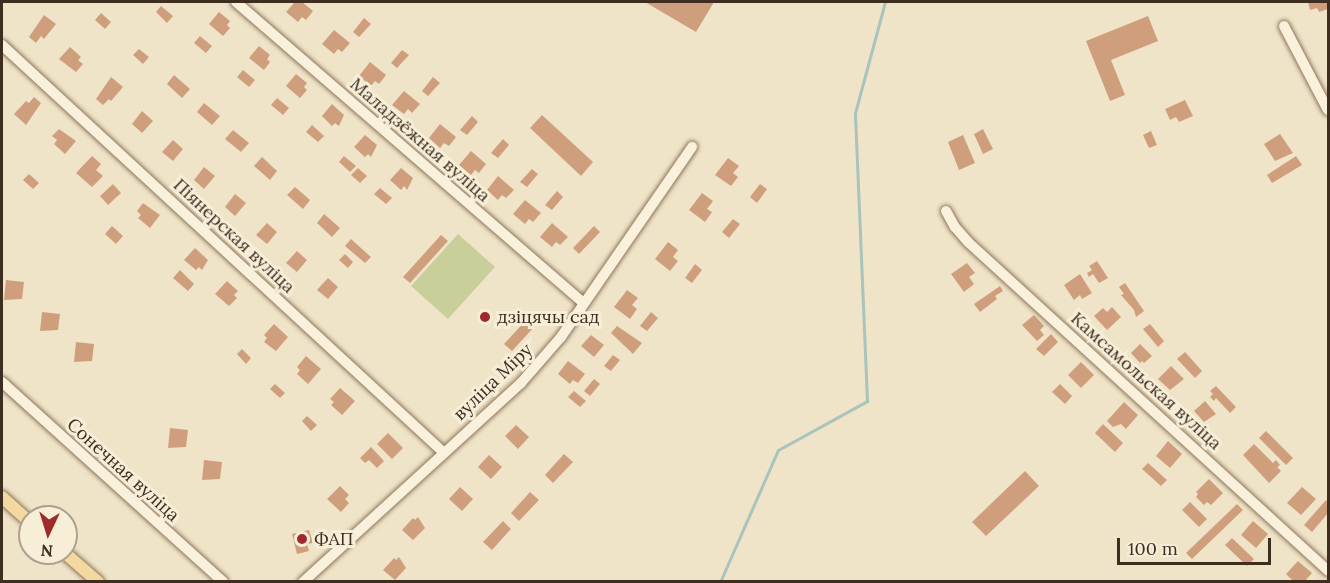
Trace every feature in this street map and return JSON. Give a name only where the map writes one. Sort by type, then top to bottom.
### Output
[{"type":"main road","points":[[2,497],[18,511]]},
{"type":"main road","points":[[78,564],[98,582]]},
{"type":"street","name":"Маладзёжная вуліца","points":[[236,2],[583,303]]},
{"type":"street","points":[[1284,26],[1329,110]]},
{"type":"street","name":"Піянерская вуліца","points":[[2,45],[443,452]]},
{"type":"street","name":"вуліца Міру","points":[[308,580],[443,452],[521,382],[561,337],[692,147]]},
{"type":"street","name":"Камсамольская вуліца","points":[[946,211],[955,227],[993,266],[1329,571]]},
{"type":"street","name":"Сонечная вуліца","points":[[2,382],[223,582]]},
{"type":"green space","points":[[458,234],[495,267],[448,319],[411,286]]},
{"type":"building","points":[[295,2],[302,2],[313,11],[306,20],[302,17],[298,22],[286,12]]},
{"type":"building","points":[[645,2],[714,2],[696,32]]},
{"type":"building","points":[[1308,2],[1328,2],[1328,9],[1319,12],[1317,8],[1310,10]]},
{"type":"building","points":[[161,6],[173,16],[167,23],[156,12]]},
{"type":"building","points":[[219,12],[230,21],[227,25],[230,28],[223,36],[209,24]]},
{"type":"building","points":[[101,13],[111,22],[105,29],[95,20]]},
{"type":"building","points":[[44,15],[56,24],[44,39],[41,36],[36,43],[29,37]]},
{"type":"building","points":[[1148,16],[1158,41],[1111,60],[1125,95],[1110,101],[1086,41]]},
{"type":"building","points":[[364,18],[371,24],[359,37],[353,32]]},
{"type":"building","points":[[334,30],[350,43],[342,52],[338,49],[334,54],[322,44]]},
{"type":"building","points":[[200,36],[212,46],[206,53],[194,43]]},
{"type":"building","points":[[259,46],[270,55],[267,59],[270,62],[264,70],[249,58]]},
{"type":"building","points":[[70,47],[81,57],[78,60],[83,64],[76,72],[59,59]]},
{"type":"building","points":[[139,49],[149,57],[143,64],[133,55]]},
{"type":"building","points":[[402,50],[409,55],[397,68],[391,63]]},
{"type":"building","points":[[370,62],[386,75],[379,84],[375,81],[371,86],[359,76]]},
{"type":"building","points":[[243,70],[255,80],[249,87],[237,77]]},
{"type":"building","points":[[296,74],[307,83],[304,87],[307,90],[300,98],[286,86]]},
{"type":"building","points":[[174,75],[190,89],[182,98],[167,84]]},
{"type":"building","points":[[111,77],[123,87],[111,101],[109,99],[103,105],[96,99]]},
{"type":"building","points":[[433,77],[440,83],[428,96],[422,91]]},
{"type":"building","points":[[404,91],[420,104],[412,113],[408,109],[404,114],[392,105]]},
{"type":"building","points":[[34,97],[41,103],[26,125],[14,114],[26,101],[29,103]]},
{"type":"building","points":[[277,98],[289,108],[283,115],[271,105]]},
{"type":"building","points":[[1185,100],[1193,116],[1179,122],[1176,117],[1170,120],[1165,109]]},
{"type":"building","points":[[204,103],[220,116],[212,125],[197,112]]},
{"type":"building","points":[[332,104],[344,115],[339,126],[335,123],[332,126],[322,116]]},
{"type":"building","points":[[142,111],[153,121],[142,133],[132,124]]},
{"type":"building","points":[[542,115],[593,162],[581,176],[530,128]]},
{"type":"building","points":[[472,116],[478,122],[467,135],[460,130]]},
{"type":"building","points":[[440,124],[456,137],[449,146],[444,143],[440,148],[429,138]]},
{"type":"building","points":[[312,125],[324,136],[318,142],[306,132]]},
{"type":"building","points":[[59,129],[76,141],[65,154],[54,144],[57,140],[52,136]]},
{"type":"building","points":[[983,129],[993,149],[983,154],[974,134]]},
{"type":"building","points":[[233,130],[249,143],[241,152],[225,139]]},
{"type":"building","points":[[1151,131],[1157,145],[1149,148],[1143,135]]},
{"type":"building","points":[[1280,134],[1293,153],[1275,161],[1264,144]]},
{"type":"building","points":[[365,135],[377,145],[371,157],[368,154],[365,157],[354,147]]},
{"type":"building","points":[[963,135],[975,163],[959,170],[948,142]]},
{"type":"building","points":[[503,139],[509,145],[498,158],[491,153]]},
{"type":"building","points":[[173,140],[183,149],[173,161],[162,152]]},
{"type":"building","points":[[471,151],[486,164],[479,173],[475,170],[471,175],[459,165]]},
{"type":"building","points":[[92,156],[101,164],[96,170],[103,176],[92,187],[76,173]]},
{"type":"building","points":[[344,156],[356,166],[350,172],[339,162]]},
{"type":"building","points":[[1296,156],[1302,165],[1272,183],[1267,175]]},
{"type":"building","points":[[262,157],[277,171],[270,180],[254,166]]},
{"type":"building","points":[[728,158],[739,166],[733,173],[738,177],[731,186],[715,175]]},
{"type":"building","points":[[204,167],[215,176],[204,189],[194,180]]},
{"type":"building","points":[[358,168],[367,176],[360,183],[351,175]]},
{"type":"building","points":[[401,168],[413,178],[407,190],[404,186],[401,190],[390,180]]},
{"type":"building","points":[[532,169],[538,174],[527,187],[520,182]]},
{"type":"building","points":[[29,174],[39,183],[33,189],[23,180]]},
{"type":"building","points":[[498,176],[514,190],[506,198],[502,195],[498,200],[487,190]]},
{"type":"building","points":[[113,184],[121,193],[108,205],[100,196]]},
{"type":"building","points":[[760,184],[767,189],[757,203],[750,197]]},
{"type":"building","points":[[295,187],[310,200],[303,209],[287,195]]},
{"type":"building","points":[[380,188],[392,198],[386,204],[374,194]]},
{"type":"building","points":[[557,191],[563,197],[552,210],[545,205]]},
{"type":"building","points":[[702,193],[713,201],[707,209],[712,212],[705,222],[689,210]]},
{"type":"building","points":[[235,194],[246,203],[235,216],[225,207]]},
{"type":"building","points":[[525,200],[541,213],[533,222],[529,219],[525,224],[513,214]]},
{"type":"building","points":[[143,203],[160,215],[150,228],[138,218],[141,215],[137,211]]},
{"type":"building","points":[[324,214],[340,228],[332,237],[317,223]]},
{"type":"building","points":[[733,219],[740,224],[729,238],[722,232]]},
{"type":"building","points":[[267,223],[277,232],[267,244],[256,235]]},
{"type":"building","points":[[552,223],[568,237],[560,245],[556,242],[552,247],[540,237]]},
{"type":"building","points":[[112,226],[123,236],[116,244],[105,234]]},
{"type":"building","points":[[594,226],[600,232],[579,254],[573,248]]},
{"type":"building","points":[[441,235],[448,241],[410,283],[403,277]]},
{"type":"building","points":[[351,239],[371,257],[365,263],[345,246]]},
{"type":"building","points":[[668,242],[678,250],[673,257],[678,261],[670,271],[655,259]]},
{"type":"building","points":[[195,248],[208,260],[202,270],[199,267],[196,270],[184,260]]},
{"type":"building","points":[[297,251],[307,260],[297,272],[286,263]]},
{"type":"building","points":[[345,254],[353,262],[348,268],[339,260]]},
{"type":"building","points":[[1097,261],[1108,278],[1099,283],[1093,274],[1089,277],[1087,273],[1092,270],[1089,266]]},
{"type":"building","points":[[967,263],[975,273],[969,277],[974,284],[964,292],[951,274]]},
{"type":"building","points":[[695,264],[702,270],[692,283],[685,278]]},
{"type":"building","points":[[180,270],[194,284],[188,291],[173,278]]},
{"type":"building","points":[[1080,274],[1092,293],[1082,299],[1080,295],[1074,300],[1064,285]]},
{"type":"building","points":[[328,278],[338,287],[328,299],[317,290]]},
{"type":"building","points":[[6,280],[24,282],[22,299],[4,300]]},
{"type":"building","points":[[227,281],[238,291],[234,295],[237,298],[229,306],[215,294]]},
{"type":"building","points":[[1125,283],[1144,311],[1136,317],[1134,310],[1121,295],[1124,294],[1119,287]]},
{"type":"building","points":[[1000,286],[1003,291],[995,296],[997,299],[980,312],[974,304]]},
{"type":"building","points":[[627,290],[638,298],[632,305],[637,309],[630,319],[614,307]]},
{"type":"building","points":[[1112,307],[1121,317],[1107,330],[1094,316],[1103,308],[1107,312]]},
{"type":"building","points":[[42,312],[60,314],[58,330],[40,331]]},
{"type":"building","points":[[651,312],[658,318],[647,331],[640,326]]},
{"type":"building","points":[[1034,315],[1044,326],[1040,330],[1044,335],[1037,341],[1022,325]]},
{"type":"building","points":[[527,319],[535,326],[512,351],[504,344]]},
{"type":"building","points":[[274,324],[288,337],[276,351],[264,342],[267,338],[264,335]]},
{"type":"building","points":[[1150,324],[1164,341],[1158,347],[1143,329]]},
{"type":"building","points":[[617,326],[642,343],[633,354],[611,333]]},
{"type":"building","points":[[1051,334],[1058,342],[1044,356],[1036,349]]},
{"type":"building","points":[[591,335],[604,345],[594,357],[581,346]]},
{"type":"building","points":[[76,342],[94,344],[92,361],[74,362]]},
{"type":"building","points":[[1140,344],[1152,356],[1144,363],[1142,361],[1140,363],[1131,353]]},
{"type":"building","points":[[242,349],[251,358],[246,364],[237,354]]},
{"type":"building","points":[[1185,352],[1202,371],[1195,378],[1177,359]]},
{"type":"building","points":[[613,355],[620,360],[611,371],[604,366]]},
{"type":"building","points":[[306,356],[321,369],[308,384],[297,374],[300,370],[297,367]]},
{"type":"building","points":[[568,361],[585,374],[578,383],[573,380],[570,384],[558,374]]},
{"type":"building","points":[[1081,362],[1094,375],[1081,388],[1068,375]]},
{"type":"building","points":[[1171,366],[1184,379],[1170,390],[1158,379]]},
{"type":"building","points":[[594,379],[600,384],[590,396],[584,391]]},
{"type":"building","points":[[275,384],[285,393],[280,398],[270,389]]},
{"type":"building","points":[[1060,384],[1072,396],[1065,404],[1052,392]]},
{"type":"building","points":[[1216,386],[1236,407],[1230,413],[1216,398],[1214,401],[1210,397],[1213,394],[1210,391]]},
{"type":"building","points":[[340,388],[355,401],[342,415],[331,405],[334,402],[330,399]]},
{"type":"building","points":[[574,391],[586,401],[580,407],[568,397]]},
{"type":"building","points":[[1205,401],[1216,414],[1204,422],[1194,411]]},
{"type":"building","points":[[1124,402],[1138,415],[1126,429],[1121,424],[1113,427],[1107,421]]},
{"type":"building","points":[[307,416],[317,425],[311,431],[302,421]]},
{"type":"building","points":[[1103,424],[1123,443],[1115,452],[1095,433]]},
{"type":"building","points":[[516,425],[529,437],[518,449],[505,436]]},
{"type":"building","points":[[170,428],[188,430],[186,447],[168,448]]},
{"type":"building","points":[[1266,431],[1293,458],[1286,465],[1259,438]]},
{"type":"building","points":[[388,433],[403,448],[392,459],[377,444]]},
{"type":"building","points":[[1168,441],[1182,454],[1170,468],[1156,456]]},
{"type":"building","points":[[1254,444],[1273,463],[1276,460],[1280,465],[1277,467],[1281,471],[1269,483],[1243,455]]},
{"type":"building","points":[[371,447],[384,461],[377,468],[369,460],[365,463],[360,458]]},
{"type":"building","points":[[564,454],[573,462],[553,483],[545,475]]},
{"type":"building","points":[[489,455],[502,467],[491,479],[478,467]]},
{"type":"building","points":[[204,460],[222,462],[220,479],[202,480]]},
{"type":"building","points":[[1148,463],[1167,480],[1161,486],[1142,469]]},
{"type":"building","points":[[1025,471],[1039,486],[986,536],[972,522]]},
{"type":"building","points":[[1209,479],[1223,493],[1211,505],[1207,502],[1204,505],[1196,497],[1198,494],[1196,492]]},
{"type":"building","points":[[340,486],[349,495],[345,499],[349,503],[341,512],[327,499]]},
{"type":"building","points":[[460,487],[473,499],[462,511],[449,499]]},
{"type":"building","points":[[1302,487],[1316,499],[1301,515],[1287,503]]},
{"type":"building","points":[[530,492],[539,500],[519,521],[511,513]]},
{"type":"building","points":[[1326,500],[1328,513],[1312,532],[1304,525]]},
{"type":"building","points":[[1190,502],[1207,519],[1199,527],[1182,510]]},
{"type":"building","points":[[1237,504],[1243,510],[1192,559],[1186,553]]},
{"type":"building","points":[[418,517],[425,528],[413,540],[402,530],[413,518],[415,520]]},
{"type":"building","points":[[503,521],[511,529],[492,550],[483,542]]},
{"type":"building","points":[[1253,521],[1268,534],[1256,548],[1241,535]]},
{"type":"building","name":"ФАП","points":[[309,530],[313,543],[307,544],[309,551],[297,554],[292,534]]},
{"type":"building","points":[[1232,538],[1254,559],[1247,566],[1225,545]]},
{"type":"building","points":[[399,557],[406,568],[395,580],[383,570],[394,558],[396,560]]},
{"type":"building","points":[[1298,561],[1312,573],[1304,582],[1294,582],[1286,574]]},
{"type":"waterway","points":[[720,582],[778,450],[867,401],[855,113],[885,2]]},
{"type":"place","name":"дзіцячы сад","points":[[485,317]]},
{"type":"place","name":"ФАП","points":[[302,539]]}]
